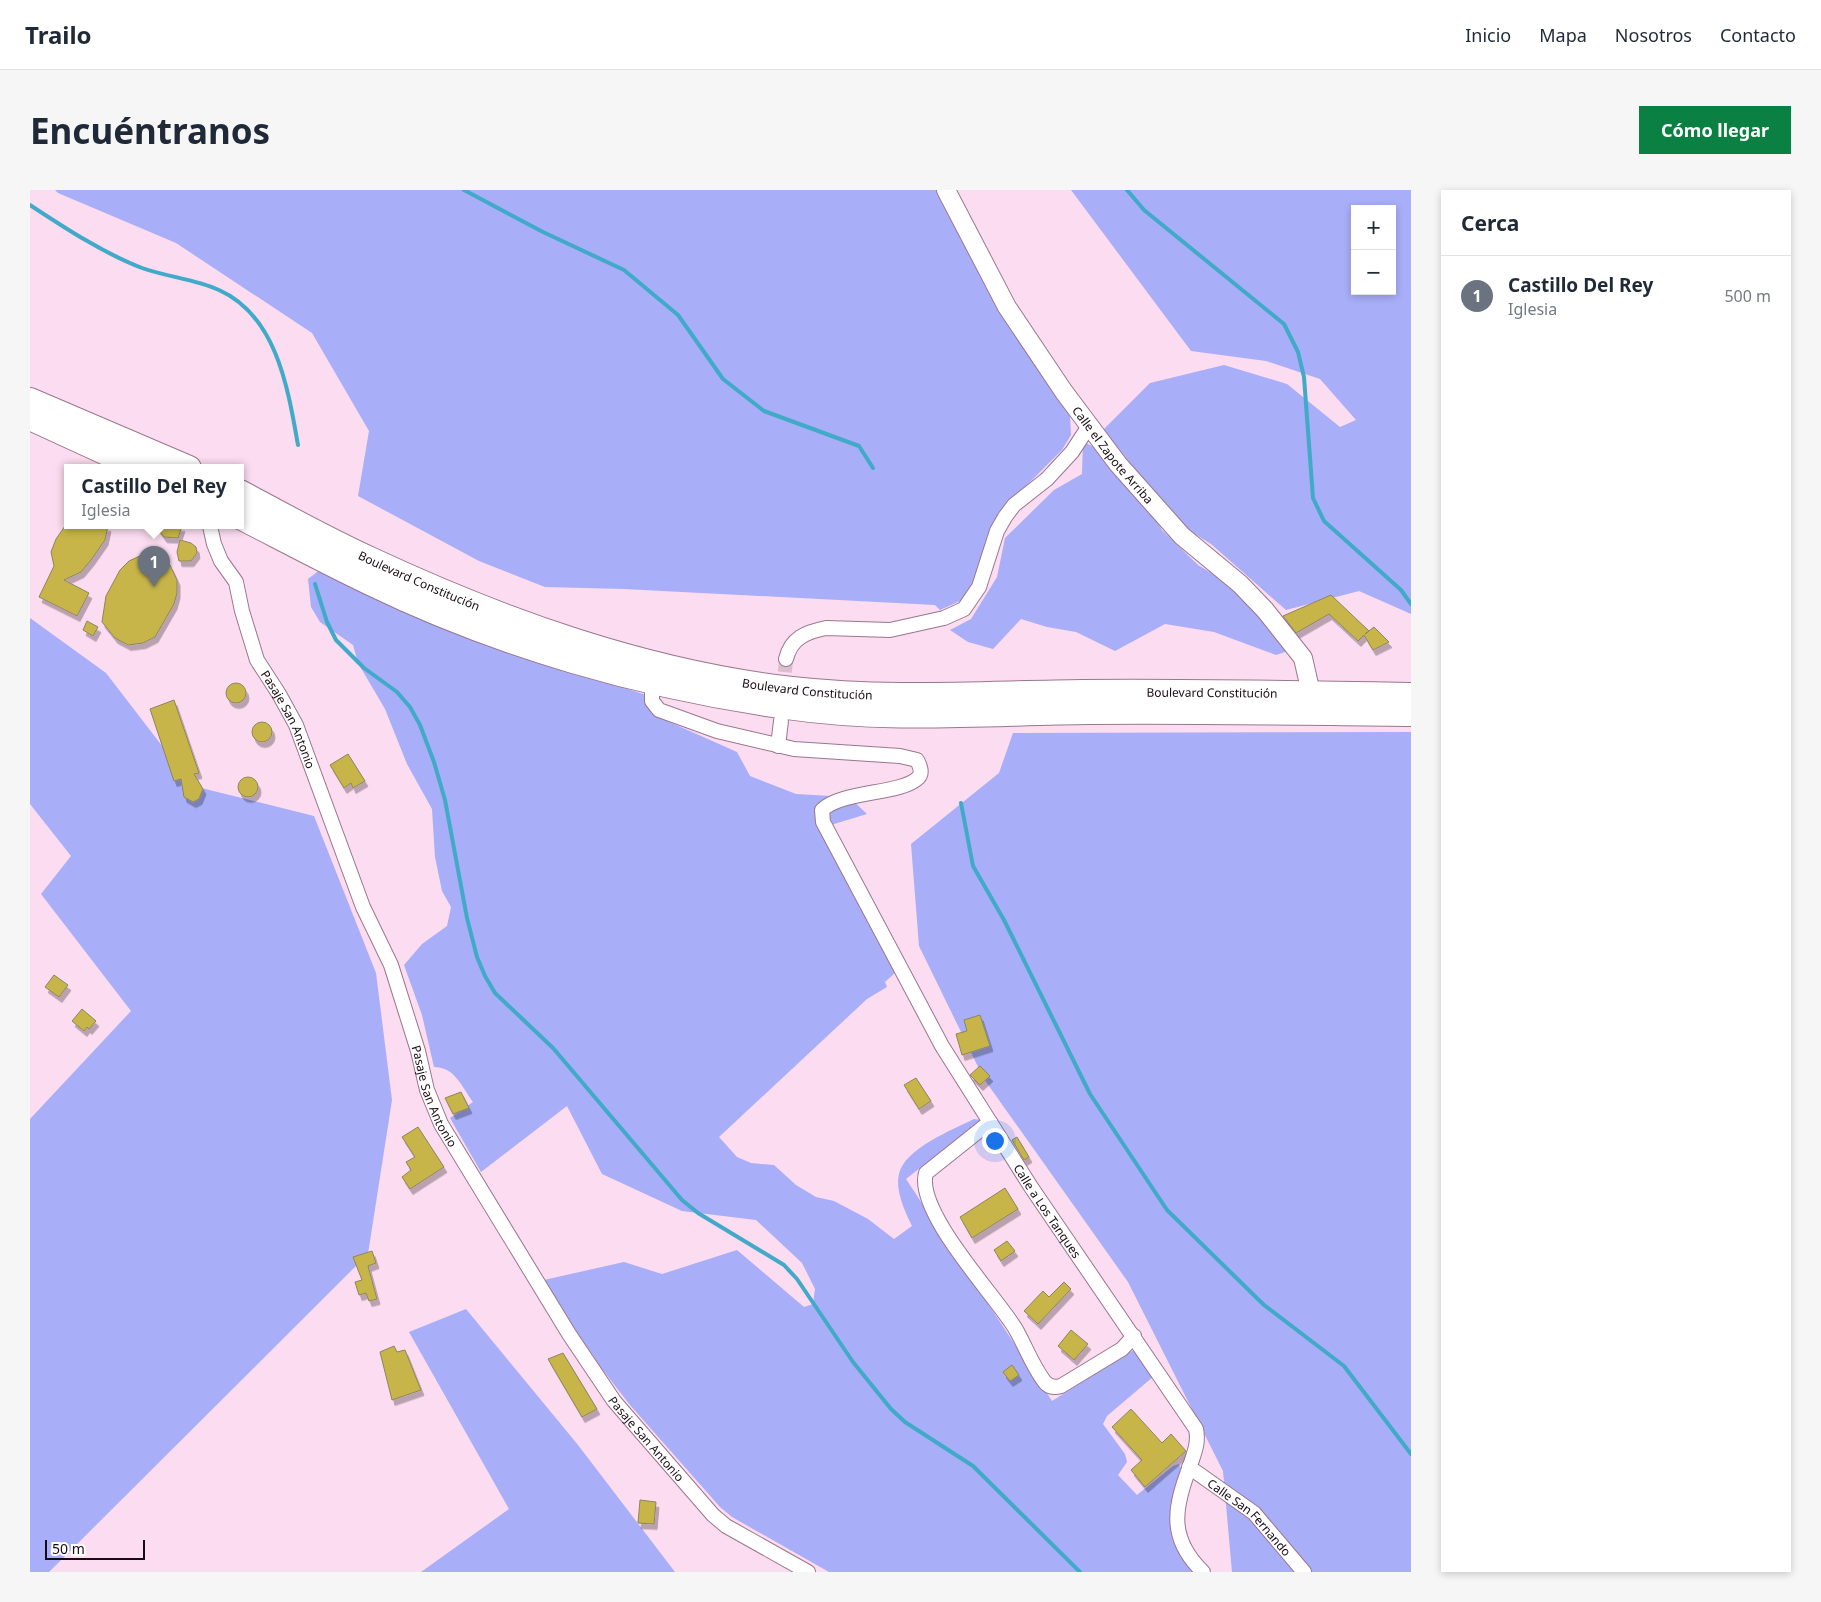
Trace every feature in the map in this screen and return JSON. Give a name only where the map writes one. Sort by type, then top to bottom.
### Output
[{"type":"highway","points":[[30,400],[180,464]]},
{"type":"highway","points":[[30,418],[130,464]]},
{"type":"highway","name":"Boulevard Constitución","points":[[244,494],[368,559],[497,614],[600,648],[709,674],[790,689],[934,696],[1081,692],[1411,695]]},
{"type":"highway","name":"Boulevard Constitución","points":[[244,518],[372,584],[511,641],[652,682],[789,708],[873,715],[945,716],[1088,712],[1411,714]]},
{"type":"street","name":"Calle el Zapote Arriba","points":[[946,190],[1008,307],[1064,392],[1118,464],[1182,536],[1240,584],[1265,610],[1303,658],[1311,693]]},
{"type":"street","points":[[786,660],[788,649],[798,637],[816,630],[826,628],[890,630],[944,618],[964,609],[979,587],[991,548],[1005,517],[1014,505],[1047,479],[1072,452],[1089,426]]},
{"type":"street","name":"Pasaje San Antonio","points":[[211,529],[221,561],[236,582],[242,611],[257,660],[296,725],[360,899],[391,966],[418,1051],[427,1090],[441,1124],[569,1334],[614,1400],[713,1515],[726,1526],[808,1572]]},
{"type":"street","points":[[652,682],[652,701],[659,710],[717,731],[778,746],[780,721]]},
{"type":"street","name":"Calle a Los Tanques","points":[[778,746],[816,751],[910,757],[917,760],[921,766],[921,773],[918,778],[904,784],[827,806],[822,810],[823,822],[942,1046],[1032,1187],[1196,1429],[1198,1439],[1178,1497],[1176,1512],[1180,1539],[1185,1550],[1203,1572]]},
{"type":"street","points":[[990,1122],[926,1172],[925,1187],[928,1197],[947,1233],[1014,1327],[1044,1382],[1054,1388],[1061,1386],[1122,1349],[1134,1336]]},
{"type":"street","name":"Calle San Fernando","points":[[1189,1467],[1254,1513],[1304,1572]]},
{"type":"shaded area","points":[[55,190],[940,190],[1022,345],[1070,416],[1071,435],[1062,450],[1011,501],[969,597],[940,610],[935,605],[624,589],[545,587],[479,561],[358,496],[369,431],[312,333],[176,243],[58,193]]},
{"type":"shaded area","points":[[1071,190],[1411,190],[1411,614],[1359,591],[1286,610],[1211,544],[1182,526],[1103,430],[1150,383],[1224,365],[1287,384],[1340,427],[1356,420],[1320,379],[1266,361],[1191,351]]},
{"type":"shaded area","points":[[1083,442],[1099,449],[1148,505],[1162,530],[1198,565],[1249,596],[1288,651],[1276,655],[1214,632],[1165,624],[1115,651],[1076,632],[1047,627],[1021,619],[993,649],[968,642],[950,630],[971,619],[997,577],[1005,538],[1054,490],[1082,474]]},
{"type":"shaded area","points":[[321,569],[558,666],[658,699],[665,720],[737,752],[750,776],[796,794],[849,797],[867,814],[821,828],[897,971],[885,982],[887,987],[867,999],[719,1137],[737,1157],[751,1163],[774,1165],[796,1185],[816,1197],[834,1201],[868,1219],[894,1239],[912,1226],[898,1187],[899,1174],[903,1165],[910,1156],[930,1141],[974,1119],[981,1120],[906,1179],[1052,1401],[1132,1351],[1136,1351],[1154,1376],[1107,1416],[1103,1424],[1125,1454],[1127,1462],[1118,1475],[1137,1495],[1173,1466],[1179,1464],[1182,1470],[1171,1512],[1170,1524],[1176,1547],[1196,1572],[829,1572],[732,1517],[720,1507],[630,1405],[535,1282],[624,1262],[662,1274],[737,1250],[804,1307],[813,1304],[815,1289],[802,1263],[756,1220],[682,1211],[602,1174],[567,1106],[481,1172],[450,1118],[473,1102],[453,1074],[447,1070],[434,1067],[422,1015],[404,965],[422,944],[447,926],[451,907],[442,891],[435,857],[432,809],[407,764],[385,709],[358,663],[353,645],[320,622],[311,607],[308,579]]},
{"type":"shaded area","points":[[30,618],[106,673],[193,786],[314,816],[376,973],[392,1100],[368,1254],[49,1572],[30,1572],[30,1119],[131,1011],[41,894],[71,856],[30,804]]},
{"type":"shaded area","points":[[1411,732],[1411,1572],[1232,1572],[1223,1471],[1128,1282],[984,1079],[919,946],[911,844],[999,773],[1013,733]]},
{"type":"shaded area","points":[[466,1309],[578,1445],[675,1572],[421,1572],[509,1509],[409,1332]]},
{"type":"building","points":[[64,527],[64,529],[107,529],[105,540],[81,572],[64,580],[89,593],[77,616],[39,597],[54,566],[51,552],[56,539]]},
{"type":"building","points":[[158,529],[181,529],[178,538],[164,537]]},
{"type":"building","points":[[180,540],[191,543],[196,547],[197,553],[191,561],[179,561],[177,552]]},
{"type":"building","points":[[142,555],[157,558],[170,565],[177,580],[177,593],[174,604],[155,637],[143,643],[128,645],[115,638],[102,622],[106,596],[120,570],[129,561]]},
{"type":"building","points":[[1331,595],[1369,631],[1374,627],[1389,642],[1373,650],[1364,635],[1358,641],[1329,614],[1296,633],[1283,616]]},
{"type":"building","points":[[87,621],[98,627],[93,636],[83,630]]},
{"type":"building","points":[[236,683],[243,686],[246,693],[243,700],[236,703],[229,700],[226,693],[229,686]]},
{"type":"building","points":[[174,700],[199,773],[194,774],[203,789],[199,799],[193,802],[184,797],[181,779],[174,781],[150,709]]},
{"type":"building","points":[[262,722],[269,725],[272,732],[269,739],[262,742],[255,739],[252,732],[255,725]]},
{"type":"building","points":[[348,754],[365,781],[353,788],[351,783],[344,788],[330,765]]},
{"type":"building","points":[[244,777],[252,777],[258,783],[258,791],[252,797],[244,797],[238,791],[238,783]]},
{"type":"building","points":[[54,975],[68,985],[59,997],[45,987]]},
{"type":"building","points":[[82,1009],[96,1021],[89,1029],[87,1027],[84,1031],[72,1021]]},
{"type":"building","points":[[980,1015],[990,1046],[962,1055],[956,1034],[967,1031],[964,1020]]},
{"type":"building","points":[[980,1066],[990,1076],[980,1085],[970,1075]]},
{"type":"building","points":[[916,1078],[931,1101],[919,1109],[904,1085]]},
{"type":"building","points":[[461,1092],[469,1108],[453,1114],[445,1098]]},
{"type":"building","points":[[418,1127],[444,1167],[410,1189],[402,1177],[411,1170],[406,1162],[415,1157],[402,1137]]},
{"type":"building","points":[[1017,1137],[1029,1157],[1024,1160],[1012,1140]]},
{"type":"building","points":[[1005,1188],[1018,1209],[972,1238],[960,1217]]},
{"type":"building","points":[[1007,1241],[1015,1251],[1001,1261],[994,1250]]},
{"type":"building","points":[[372,1251],[376,1263],[368,1266],[377,1299],[369,1301],[366,1293],[359,1295],[355,1282],[362,1280],[353,1257]]},
{"type":"building","points":[[1064,1282],[1071,1289],[1038,1324],[1024,1311],[1043,1291],[1049,1297]]},
{"type":"building","points":[[1071,1330],[1088,1344],[1074,1360],[1058,1346]]},
{"type":"building","points":[[394,1346],[397,1352],[405,1350],[421,1390],[392,1400],[380,1352]]},
{"type":"building","points":[[563,1353],[597,1409],[582,1417],[548,1359]]},
{"type":"building","points":[[1012,1365],[1019,1375],[1010,1381],[1003,1372]]},
{"type":"building","points":[[1131,1409],[1162,1443],[1171,1434],[1186,1451],[1145,1487],[1131,1470],[1142,1460],[1112,1427]]},
{"type":"building","points":[[640,1500],[656,1502],[654,1524],[638,1523]]},
{"type":"waterway","points":[[464,190],[543,232],[624,270],[678,315],[723,379],[764,411],[859,446],[873,468]]},
{"type":"waterway","points":[[1127,190],[1144,210],[1284,324],[1298,352],[1304,377],[1313,498],[1324,521],[1401,590],[1411,604]]},
{"type":"waterway","points":[[30,205],[84,239],[127,262],[152,271],[210,286],[239,302],[254,317],[267,336],[277,356],[290,401],[298,445]]},
{"type":"waterway","points":[[315,584],[327,622],[336,640],[364,668],[397,692],[410,707],[420,725],[434,762],[445,800],[467,918],[477,957],[495,993],[553,1048],[682,1200],[698,1213],[784,1265],[797,1279],[853,1362],[891,1409],[905,1422],[973,1466],[1080,1572]]},
{"type":"waterway","points":[[961,803],[973,866],[1004,920],[1090,1094],[1167,1210],[1264,1305],[1344,1366],[1411,1454]]},
{"type":"tunnel","points":[[783,693],[786,659]]},
{"type":"place","name":"Castillo Del Rey","points":[[154,587]]}]
